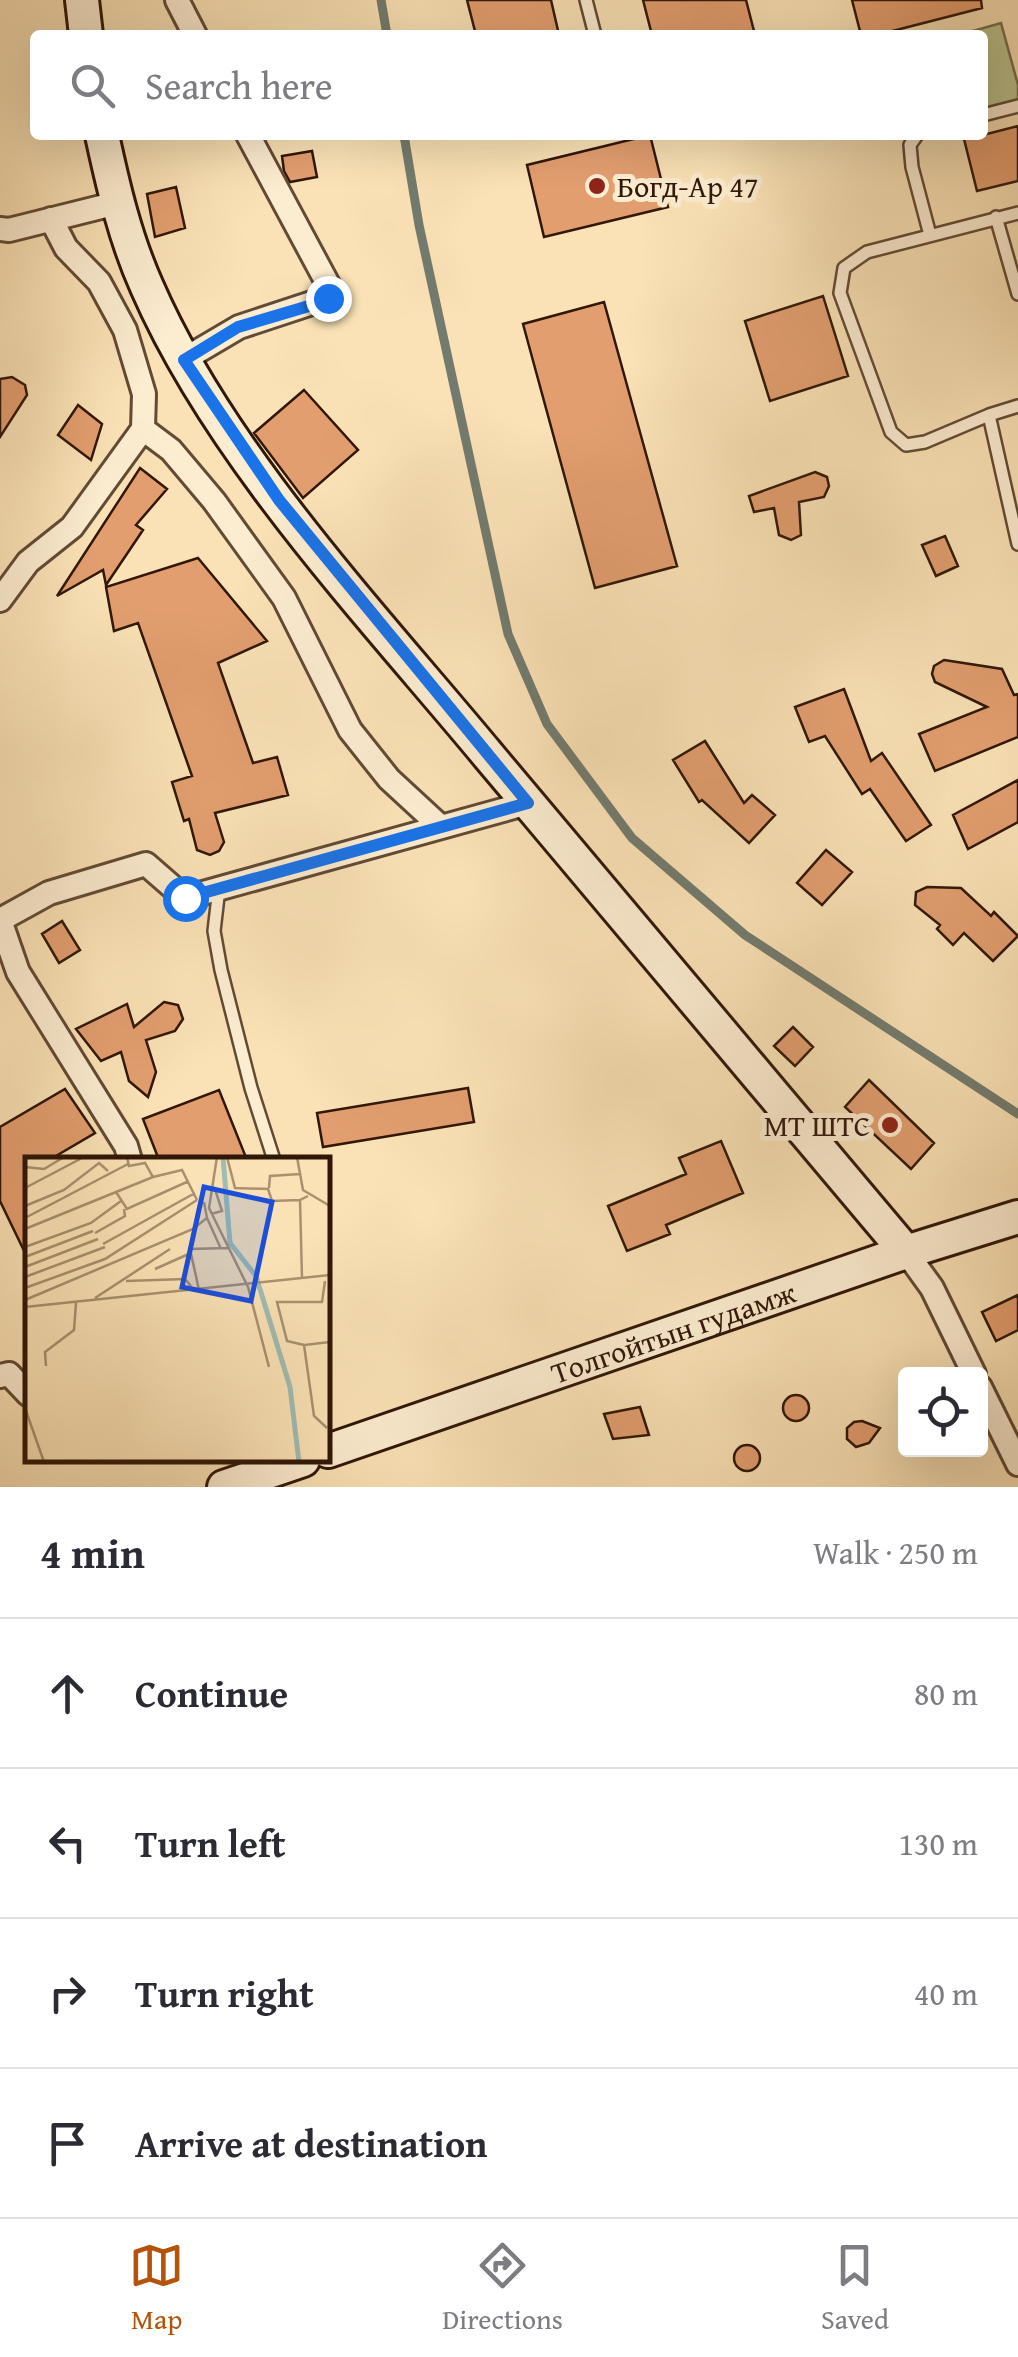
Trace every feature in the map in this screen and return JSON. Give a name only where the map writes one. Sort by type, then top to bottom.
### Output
[{"type":"street","points":[[82,0],[85,30]]},
{"type":"street","points":[[177,0],[192,30]]},
{"type":"street","points":[[103,140],[117,203],[146,286],[184,360],[279,500],[906,1252],[932,1288],[971,1367]]},
{"type":"street","points":[[184,360],[238,327],[328,298],[330,288],[251,140]]},
{"type":"street","points":[[0,229],[117,203]]},
{"type":"street","points":[[0,600],[28,562],[72,527],[143,429],[144,394],[124,330],[99,282],[66,248],[51,219]]},
{"type":"street","points":[[143,429],[171,450],[214,500],[284,598],[350,730],[389,779],[440,827]]},
{"type":"street","points":[[129,1157],[126,1146],[9,978],[0,920],[49,892],[146,864],[185,898],[528,803]]},
{"type":"street","name":"Толгойтын гудамж","points":[[330,1450],[1018,1217]]},
{"type":"street","points":[[0,1376],[8,1374],[25,1391]]},
{"type":"street","points":[[988,1404],[1018,1464]]},
{"type":"street","points":[[237,1475],[294,1462]]},
{"type":"lane","points":[[586,0],[593,30]]},
{"type":"lane","points":[[988,114],[1018,106]]},
{"type":"lane","points":[[914,140],[910,145],[912,166],[930,235]]},
{"type":"lane","points":[[1018,213],[867,252],[844,268],[840,293],[890,432],[906,446],[1018,406]]},
{"type":"lane","points":[[996,217],[1018,294]]},
{"type":"lane","points":[[989,415],[1018,544]]},
{"type":"lane","points":[[219,888],[214,931],[220,970],[273,1157]]},
{"type":"green space","points":[[1001,23],[1018,85],[1018,101],[988,109],[988,30],[976,30]]},
{"type":"building","points":[[467,0],[551,0],[558,30],[475,30]]},
{"type":"building","points":[[643,0],[746,0],[754,30],[651,30]]},
{"type":"building","points":[[852,0],[981,0],[982,8],[896,30],[860,30]]},
{"type":"building","points":[[1018,126],[1018,181],[977,191],[964,140],[988,140],[988,134]]},
{"type":"building","name":"Богд-Ар 47","points":[[630,140],[651,140],[668,207],[544,237],[527,165]]},
{"type":"building","points":[[312,151],[317,177],[290,182],[282,156]]},
{"type":"building","points":[[176,187],[185,228],[155,237],[147,194]]},
{"type":"building","points":[[823,296],[848,376],[770,401],[745,321]]},
{"type":"building","points":[[604,302],[677,566],[595,588],[523,324]]},
{"type":"building","points":[[12,377],[25,385],[27,395],[0,437],[0,379]]},
{"type":"building","points":[[304,390],[358,450],[303,498],[254,433]]},
{"type":"building","points":[[78,405],[102,424],[91,460],[58,435]]},
{"type":"building","points":[[140,468],[167,489],[136,525],[143,530],[106,585],[103,570],[57,596]]},
{"type":"building","points":[[815,472],[827,477],[829,486],[824,497],[799,502],[801,535],[791,540],[779,535],[774,508],[754,512],[749,496]]},
{"type":"building","points":[[945,536],[958,566],[936,576],[922,545]]},
{"type":"building","points":[[198,558],[267,641],[218,663],[253,763],[277,757],[288,795],[215,813],[224,842],[219,851],[210,855],[197,850],[189,819],[184,821],[172,782],[192,776],[138,623],[114,631],[106,587]]},
{"type":"building","points":[[944,660],[1002,669],[1014,695],[1018,694],[1018,737],[935,771],[919,734],[987,707],[935,682],[934,666]]},
{"type":"building","points":[[844,689],[871,761],[882,753],[931,825],[906,841],[870,789],[862,794],[825,736],[809,742],[795,707]]},
{"type":"building","points":[[705,741],[744,803],[752,795],[775,815],[749,843],[702,800],[699,802],[673,760]]},
{"type":"building","points":[[1018,780],[1018,822],[968,849],[953,815]]},
{"type":"building","points":[[826,850],[852,872],[822,905],[797,883]]},
{"type":"building","points":[[927,887],[961,888],[1018,936],[993,961],[964,933],[953,945],[937,929],[940,925],[915,905],[916,892]]},
{"type":"building","points":[[62,921],[80,950],[59,963],[42,934]]},
{"type":"building","points":[[164,1002],[178,1005],[183,1019],[175,1031],[146,1040],[156,1072],[148,1097],[129,1081],[121,1052],[101,1061],[76,1029],[127,1004],[134,1027]]},
{"type":"building","points":[[793,1027],[813,1047],[795,1066],[774,1046]]},
{"type":"building","name":"MТ ШТС","points":[[869,1080],[934,1143],[911,1169],[845,1107]]},
{"type":"building","points":[[468,1088],[474,1122],[323,1147],[317,1113]]},
{"type":"building","points":[[65,1089],[95,1133],[54,1157],[25,1157],[25,1253],[0,1201],[0,1127]]},
{"type":"building","points":[[219,1090],[246,1157],[158,1157],[143,1119]]},
{"type":"building","points":[[721,1141],[743,1193],[666,1225],[670,1234],[627,1251],[608,1206],[686,1174],[679,1158]]},
{"type":"building","points":[[1018,1295],[1018,1330],[996,1341],[982,1312]]},
{"type":"building","points":[[796,1395],[805,1399],[809,1408],[805,1417],[796,1421],[787,1417],[783,1408],[787,1399]]},
{"type":"building","points":[[640,1407],[649,1435],[613,1439],[604,1414]]},
{"type":"building","points":[[862,1421],[880,1428],[869,1443],[856,1447],[847,1439],[847,1428]]},
{"type":"building","points":[[747,1445],[756,1449],[760,1458],[756,1467],[747,1471],[738,1467],[734,1458],[738,1449]]},
{"type":"waterway","points":[[381,0],[386,30]]},
{"type":"waterway","points":[[405,140],[419,225],[508,634],[547,724],[632,838],[745,935],[1018,1114]]},
{"type":"place","name":"Богд-Ар 47","points":[[597,186]]},
{"type":"place","name":"MТ ШТС","points":[[890,1125]]},
{"type":"route","points":[[185,898],[528,803],[279,500],[184,360],[238,327],[328,298]]}]
